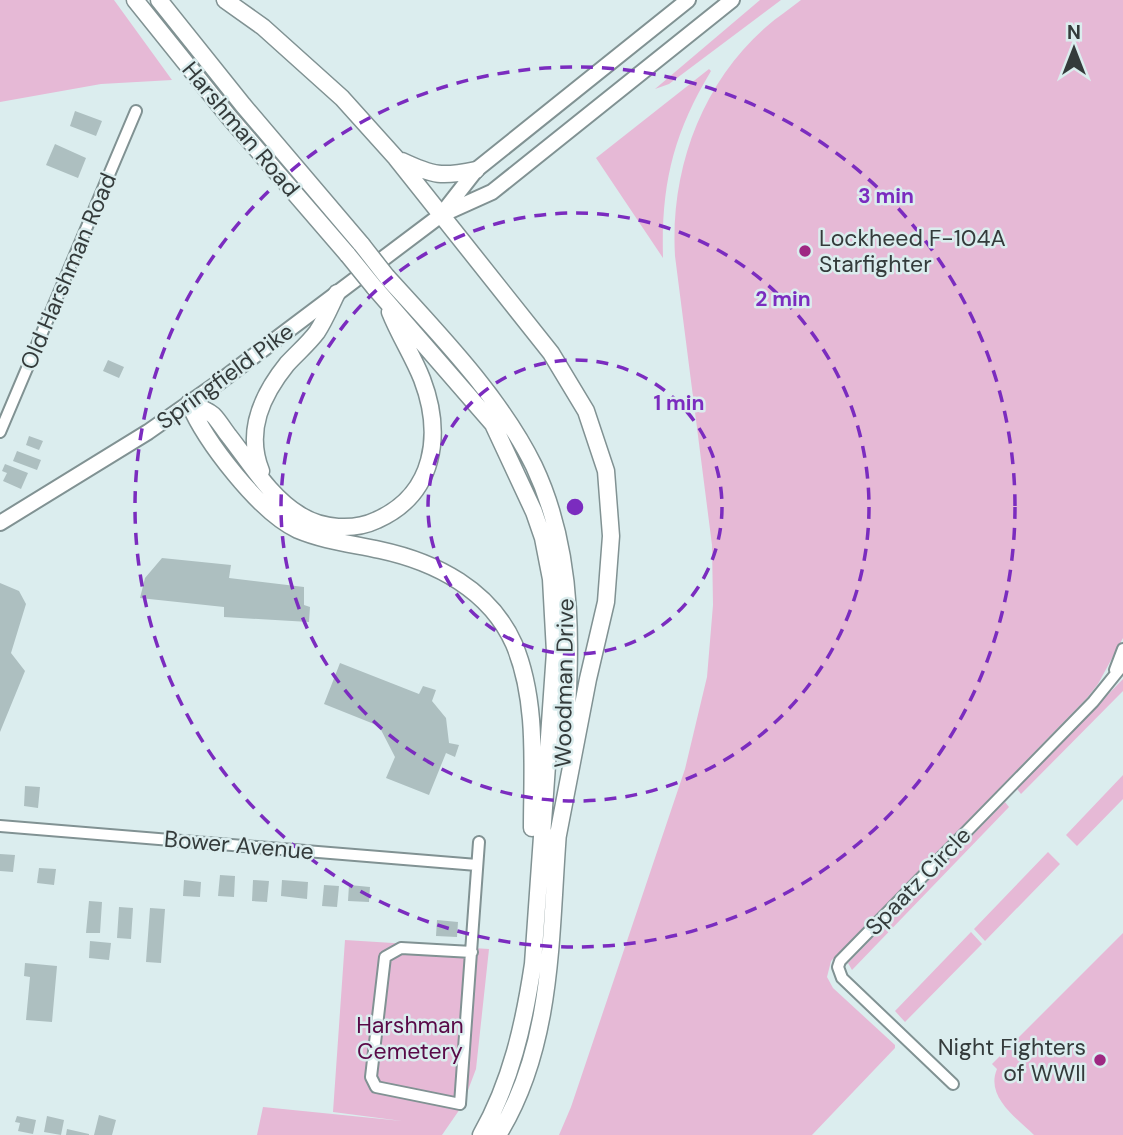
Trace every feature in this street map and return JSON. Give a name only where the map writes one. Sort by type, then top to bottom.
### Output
[{"type":"main road","name":"Harshman Road","points":[[135,0],[221,107],[379,294]]},
{"type":"main road","name":"Harshman Road","points":[[159,0],[387,277]]},
{"type":"main road","points":[[225,0],[262,27],[342,98],[396,158],[551,353],[586,411],[606,471],[611,536],[606,602],[585,691],[557,841]]},
{"type":"main road","name":"Springfield Pike","points":[[441,215],[477,170],[688,0]]},
{"type":"main road","name":"Springfield Pike","points":[[0,523],[148,432],[441,215],[492,192],[732,0]]},
{"type":"main road","points":[[396,158],[437,175],[447,176],[477,170]]},
{"type":"main road","name":"Woodman Drive","points":[[387,277],[476,379],[534,466],[553,516],[566,579],[570,628],[569,678],[552,945],[529,1067],[498,1135]]},
{"type":"main road","points":[[272,491],[259,466],[255,450],[257,415],[271,386],[318,331],[337,293]]},
{"type":"main road","points":[[189,403],[212,415],[285,506],[310,520],[337,527],[355,526],[391,514],[407,501],[420,485],[433,446],[429,404],[422,380],[379,294]]},
{"type":"main road","name":"Woodman Drive","points":[[379,294],[493,424],[531,504],[543,538],[553,599],[555,652],[533,964],[510,1069],[481,1135]]},
{"type":"main road","points":[[189,403],[207,436],[250,491],[281,521],[311,535],[383,551],[440,570],[484,599],[501,621],[513,643],[527,693],[531,739],[533,964]]},
{"type":"street","name":"Old Harshman Road","points":[[0,432],[136,111]]},
{"type":"street","points":[[1113,676],[1123,649]]},
{"type":"street","points":[[1113,676],[1123,665]]},
{"type":"street","name":"Spaatz Circle","points":[[953,1084],[842,978],[838,967],[840,961],[1093,702],[1113,676]]},
{"type":"street","name":"Bower Avenue","points":[[0,826],[477,865]]},
{"type":"street","points":[[472,952],[401,948],[386,957],[371,1077],[376,1087],[460,1104],[472,952],[479,842]]},
{"type":"green space","points":[[0,0],[114,0],[172,80],[101,84],[0,102]]},
{"type":"green space","points":[[760,0],[781,0],[669,84],[655,89]]},
{"type":"green space","points":[[801,0],[1123,0],[1123,638],[1098,684],[1087,698],[831,961],[827,977],[833,988],[895,1045],[895,1048],[812,1135],[559,1135],[571,1107],[685,769],[707,677],[713,605],[712,545],[675,256],[678,192],[684,161],[707,102],[724,75],[743,50],[766,27]]},
{"type":"green space","points":[[709,69],[711,71],[687,117],[672,161],[664,207],[663,258],[596,158]]},
{"type":"green space","points":[[1123,679],[1123,691],[1021,794],[1017,789]]},
{"type":"green space","points":[[1123,775],[1123,799],[1077,846],[1066,835]]},
{"type":"green space","points":[[1005,802],[1009,807],[852,970],[848,963]]},
{"type":"green space","points":[[1048,852],[1060,864],[985,941],[974,929]]},
{"type":"green space","points":[[971,932],[982,944],[905,1022],[895,1011]]},
{"type":"green space","points":[[1123,933],[1123,1135],[1034,1135],[999,1098],[994,1079],[997,1069],[992,1064]]},
{"type":"green space","name":"Harshman Cemetery","points":[[345,940],[489,949],[476,1069],[462,1106],[442,1135],[257,1135],[263,1107],[402,1121],[333,1112]]},
{"type":"building","points":[[75,111],[102,121],[96,136],[70,126]]},
{"type":"building","points":[[55,144],[86,158],[78,178],[46,165]]},
{"type":"building","points":[[108,360],[124,367],[119,378],[103,371]]},
{"type":"building","points":[[29,436],[43,441],[39,450],[26,445]]},
{"type":"building","points":[[17,451],[41,460],[37,470],[13,461]]},
{"type":"building","points":[[5,464],[28,473],[21,489],[3,481],[7,473],[2,471]]},
{"type":"building","points":[[162,558],[231,565],[229,578],[304,587],[304,605],[310,607],[309,622],[224,617],[224,607],[140,598],[145,578]]},
{"type":"building","points":[[0,583],[19,591],[26,604],[11,653],[25,671],[0,732]]},
{"type":"building","points":[[340,663],[419,694],[423,686],[436,690],[432,701],[446,718],[449,743],[459,745],[455,757],[446,753],[429,795],[386,778],[395,757],[379,726],[324,704]]},
{"type":"building","points":[[25,786],[40,787],[38,808],[24,806]]},
{"type":"building","points":[[0,854],[15,855],[13,872],[0,871]]},
{"type":"building","points":[[39,868],[56,869],[54,885],[37,883]]},
{"type":"building","points":[[220,875],[235,876],[234,897],[218,896]]},
{"type":"building","points":[[184,880],[201,882],[200,897],[183,896]]},
{"type":"building","points":[[253,880],[269,881],[267,902],[252,901]]},
{"type":"building","points":[[282,880],[308,882],[307,899],[281,896]]},
{"type":"building","points":[[324,885],[339,886],[337,907],[322,906]]},
{"type":"building","points":[[349,885],[370,887],[369,902],[348,901]]},
{"type":"building","points":[[89,901],[102,902],[100,933],[86,933]]},
{"type":"building","points":[[119,907],[133,908],[131,939],[117,938]]},
{"type":"building","points":[[150,908],[165,909],[161,963],[146,962]]},
{"type":"building","points":[[437,920],[458,922],[457,937],[436,936]]},
{"type":"building","points":[[90,941],[111,943],[109,960],[89,958]]},
{"type":"building","points":[[25,963],[57,966],[52,1022],[26,1020],[30,977],[24,976]]},
{"type":"building","points":[[99,1115],[116,1120],[112,1135],[94,1135]]},
{"type":"building","points":[[17,1116],[36,1120],[33,1134],[18,1131],[20,1123],[15,1122]]},
{"type":"building","points":[[47,1116],[64,1120],[61,1135],[44,1132]]},
{"type":"building","points":[[67,1129],[89,1134],[89,1135],[66,1135]]},
{"type":"place","name":"Lockheed F-104A Starfighter","points":[[805,251]]},
{"type":"place","name":"Night Fighters of WWII","points":[[1100,1060]]}]
